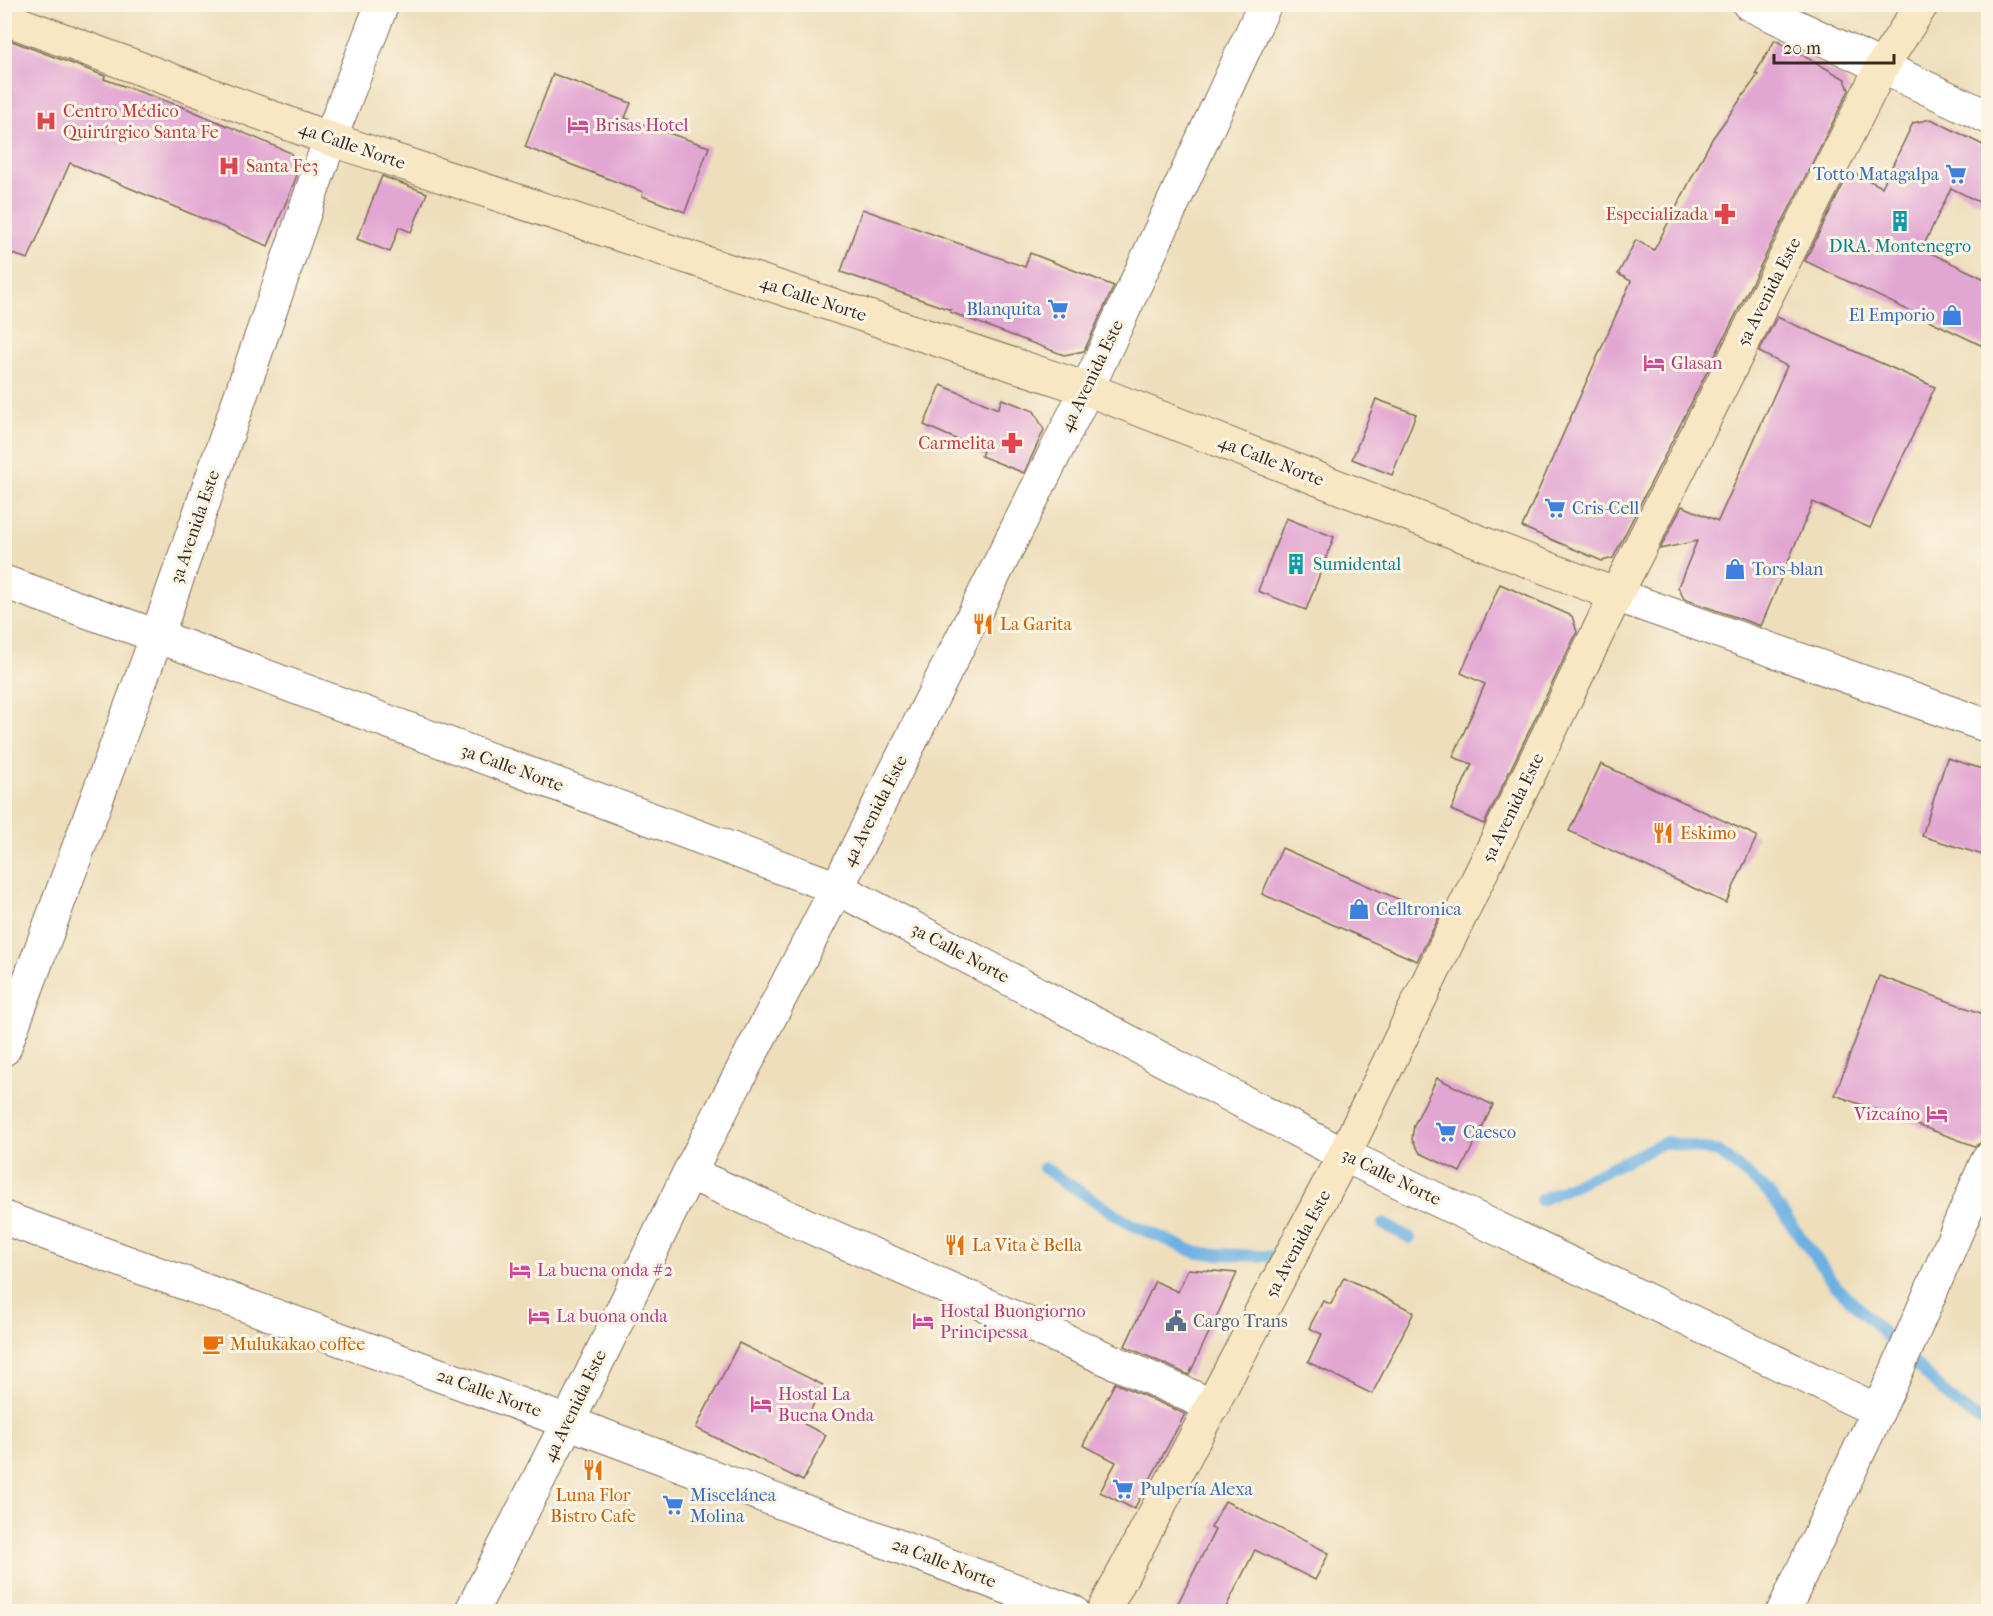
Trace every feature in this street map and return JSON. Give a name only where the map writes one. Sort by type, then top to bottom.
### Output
[{"type":"street","name":"3a Avenida Este","points":[[4,1048],[157,636],[330,139],[381,4]]},
{"type":"street","name":"4a Avenida Este","points":[[471,1611],[568,1422],[689,1173],[837,888],[1087,389],[1265,4]]},
{"type":"street","points":[[1749,4],[1989,117]]},
{"type":"street","name":"5a Avenida Este","points":[[1104,1611],[1344,1155],[1616,595],[1881,68],[1922,4]]},
{"type":"street","name":"4a Calle Norte","points":[[4,18],[330,139],[1087,389],[1616,595]]},
{"type":"street","name":"3a Calle Norte","points":[[4,582],[157,636],[837,888],[1344,1155],[1878,1411]]},
{"type":"street","points":[[1616,595],[1989,726]]},
{"type":"street","points":[[1783,1611],[1894,1377],[1989,1159]]},
{"type":"street","points":[[689,1173],[1213,1406]]},
{"type":"street","name":"2a Calle Norte","points":[[4,1218],[568,1422],[1073,1611]]},
{"type":"building","points":[[4,38],[105,76],[104,79],[188,109],[291,153],[296,178],[268,246],[70,163],[28,259],[4,251]]},
{"type":"building","points":[[1775,40],[1845,79],[1849,90],[1613,558],[1602,561],[1522,527],[1631,281],[1618,274],[1636,240],[1654,250],[1712,139],[1758,75],[1755,74]]},
{"type":"building","points":[[553,74],[631,103],[625,118],[709,147],[685,212],[642,196],[643,192],[525,147]]},
{"type":"building","points":[[1931,119],[1989,148],[1989,207],[1951,188],[1922,249],[1989,281],[1989,349],[1805,261],[1850,171],[1882,187],[1913,123]]},
{"type":"building","points":[[382,176],[427,193],[411,232],[399,227],[390,252],[357,239]]},
{"type":"building","points":[[862,209],[1025,267],[1030,253],[1114,286],[1084,351],[1064,355],[950,312],[951,310],[841,272]]},
{"type":"building","points":[[1777,317],[1935,387],[1870,528],[1813,502],[1761,626],[1684,599],[1678,587],[1697,541],[1660,549],[1682,506],[1718,521],[1787,366],[1759,352]]},
{"type":"building","points":[[941,385],[998,409],[1002,399],[1034,411],[1044,430],[1024,473],[981,456],[983,451],[924,425]]},
{"type":"building","points":[[1376,399],[1416,414],[1392,475],[1352,459]]},
{"type":"building","name":"Sumidental","points":[[1286,518],[1334,537],[1306,610],[1258,591]]},
{"type":"building","points":[[1500,584],[1572,616],[1577,632],[1484,824],[1451,810],[1472,764],[1453,757],[1485,684],[1461,673]]},
{"type":"building","points":[[1947,758],[1989,771],[1989,857],[1922,836]]},
{"type":"building","name":"Eskimo","points":[[1601,764],[1757,836],[1726,903],[1569,831]]},
{"type":"building","name":"Celltronica","points":[[1282,848],[1439,917],[1417,961],[1262,894]]},
{"type":"building","points":[[1879,976],[1989,1016],[1989,1132],[1985,1141],[1975,1146],[1835,1095]]},
{"type":"building","name":"Caesco","points":[[1437,1078],[1493,1105],[1460,1172],[1420,1153],[1412,1139],[1414,1125]]},
{"type":"building","name":"Cargo Trans","points":[[1188,1269],[1237,1273],[1189,1375],[1125,1346],[1155,1281],[1178,1292]]},
{"type":"building","points":[[1344,1277],[1414,1312],[1372,1394],[1308,1362],[1322,1334],[1309,1328],[1323,1301],[1331,1304]]},
{"type":"building","name":"Hostal La Buena Onda","points":[[739,1343],[823,1385],[804,1424],[826,1435],[803,1481],[696,1428]]},
{"type":"building","points":[[1115,1383],[1185,1414],[1134,1509],[1100,1492],[1116,1462],[1083,1445]]},
{"type":"building","points":[[1225,1501],[1329,1553],[1315,1580],[1255,1550],[1224,1611],[1174,1611],[1215,1530],[1211,1528]]},
{"type":"waterway","points":[[1541,1200],[1666,1142],[1719,1152],[1768,1192],[1836,1286],[1956,1404],[1988,1425]]},
{"type":"waterway","points":[[1044,1168],[1130,1224],[1197,1253],[1281,1257]]},
{"type":"waterway","points":[[1383,1224],[1410,1238]]},
{"type":"place","name":"Centro Médico Quirúrgico Santa Fe","points":[[46,121]]},
{"type":"place","name":"Brisas Hotel","points":[[578,125]]},
{"type":"place","name":"Santa Fe3","points":[[229,166]]},
{"type":"place","name":"Totto Matagalpa","points":[[1956,174]]},
{"type":"place","name":"Especializada","points":[[1725,214]]},
{"type":"place","name":"DRA. Montenegro","points":[[1900,221]]},
{"type":"place","name":"Blanquita","points":[[1058,309]]},
{"type":"place","name":"El Emporio","points":[[1952,315]]},
{"type":"place","name":"Glasan","points":[[1654,363]]},
{"type":"place","name":"Carmelita","points":[[1012,443]]},
{"type":"place","name":"Cris-Cell","points":[[1555,508]]},
{"type":"place","name":"Sumidental","points":[[1296,564]]},
{"type":"place","name":"Tors-blan","points":[[1735,569]]},
{"type":"place","name":"La Garita","points":[[983,624]]},
{"type":"place","name":"Eskimo","points":[[1663,833]]},
{"type":"place","name":"Celltronica","points":[[1359,909]]},
{"type":"place","name":"Vizcaíno","points":[[1937,1114]]},
{"type":"place","name":"Caesco","points":[[1446,1132]]},
{"type":"place","name":"La Vita è Bella","points":[[955,1245]]},
{"type":"place","name":"La buena onda #2","points":[[520,1270]]},
{"type":"place","name":"La buona onda","points":[[539,1316]]},
{"type":"place","name":"Hostal Buongiorno Principessa","points":[[923,1321]]},
{"type":"place","name":"Cargo Trans","points":[[1176,1321]]},
{"type":"place","name":"Mulukakao coffee","points":[[213,1344]]},
{"type":"place","name":"Hostal La Buena Onda","points":[[761,1404]]},
{"type":"place","name":"Luna Flor Bistro Cafe","points":[[593,1470]]},
{"type":"place","name":"Pulpería Alexa","points":[[1123,1489]]},
{"type":"place","name":"Miscelánea Molina","points":[[673,1505]]}]
